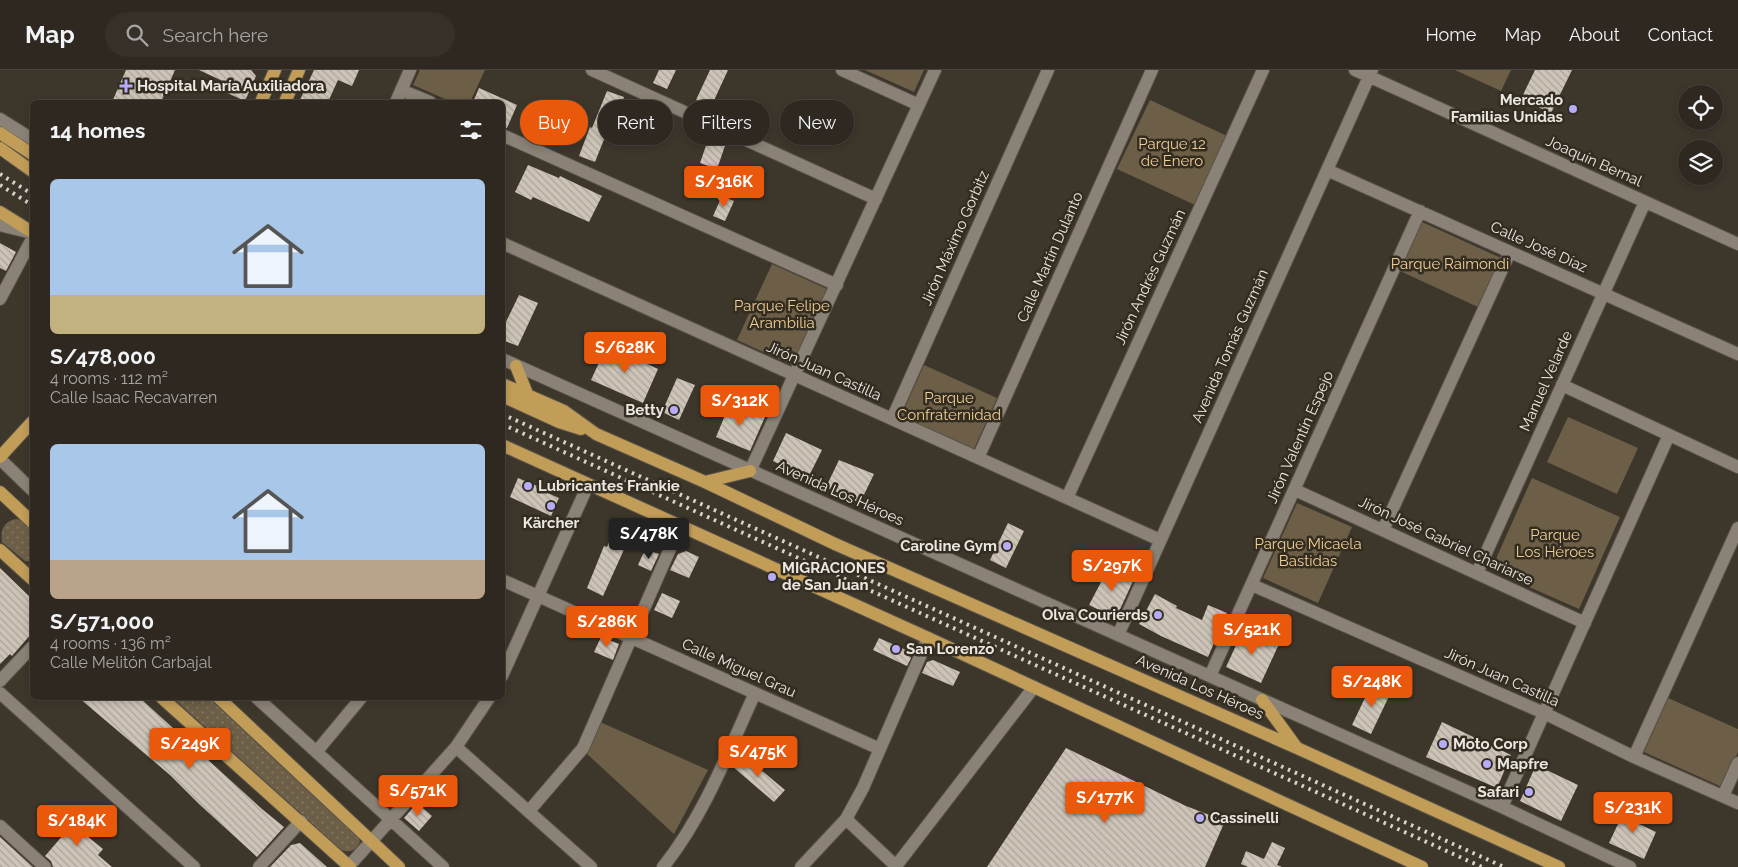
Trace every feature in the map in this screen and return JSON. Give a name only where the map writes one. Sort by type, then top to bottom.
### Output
[{"type":"main road","points":[[262,100],[275,70]]},
{"type":"main road","points":[[286,100],[299,70]]},
{"type":"main road","points":[[0,133],[30,153]]},
{"type":"main road","points":[[0,148],[30,170]]},
{"type":"main road","points":[[0,212],[30,231]]},
{"type":"main road","points":[[516,366],[528,396]]},
{"type":"main road","name":"Avenida Los Héroes","points":[[505,385],[564,411],[596,434],[705,482],[844,548],[1297,748],[1560,867]]},
{"type":"main road","points":[[505,397],[558,422],[596,434]]},
{"type":"main road","points":[[0,458],[30,424]]},
{"type":"main road","points":[[505,446],[928,638],[1422,867]]},
{"type":"main road","points":[[705,482],[750,471]]},
{"type":"main road","points":[[1,495],[30,520]]},
{"type":"main road","points":[[0,550],[30,575]]},
{"type":"main road","points":[[164,700],[350,866]]},
{"type":"main road","points":[[222,700],[399,867]]},
{"type":"main road","points":[[1262,700],[1297,748]]},
{"type":"street","points":[[397,100],[410,70]]},
{"type":"street","points":[[592,70],[876,199]]},
{"type":"street","points":[[842,70],[919,105]]},
{"type":"street","points":[[750,471],[935,70]]},
{"type":"street","name":"Jirón Máximo Gorbitz","points":[[892,419],[1048,70]]},
{"type":"street","name":"Calle Martín Dulanto","points":[[978,458],[1152,70]]},
{"type":"street","name":"Jirón Andrés Guzmán","points":[[1067,498],[1263,70]]},
{"type":"street","name":"Joaquín Bernal","points":[[1355,70],[1371,73],[1738,244]]},
{"type":"street","name":"Avenida Tomás Guzmán","points":[[1118,635],[1371,73]]},
{"type":"street","points":[[401,90],[425,100]]},
{"type":"street","points":[[0,119],[30,138]]},
{"type":"street","points":[[505,136],[837,284]]},
{"type":"street","name":"Calle José Díaz","points":[[1327,170],[1738,354]]},
{"type":"street","name":"Manuel Velarde","points":[[1477,573],[1646,202]]},
{"type":"street","name":"Jirón Valentín Espejo","points":[[1210,676],[1420,211]]},
{"type":"street","points":[[0,225],[30,232]]},
{"type":"street","points":[[0,299],[30,243]]},
{"type":"street","name":"Jirón Juan Castilla","points":[[505,244],[1160,540]]},
{"type":"street","points":[[1382,530],[1510,252]]},
{"type":"street","name":"Avenida Los Héroes","points":[[505,360],[1502,807],[1630,867]]},
{"type":"street","points":[[1562,385],[1738,467]]},
{"type":"street","points":[[1502,807],[1669,435]]},
{"type":"street","points":[[0,458],[30,488]]},
{"type":"street","points":[[505,670],[588,484]]},
{"type":"street","name":"Jirón José Gabriel Chariarse","points":[[1294,490],[1585,622]]},
{"type":"street","points":[[529,810],[583,748],[680,526]]},
{"type":"street","points":[[1634,757],[1738,528]]},
{"type":"street","name":"Calle Miguel Grau","points":[[505,581],[880,749]]},
{"type":"street","name":"Jirón Juan Castilla","points":[[1252,585],[1544,713],[1634,757],[1738,803]]},
{"type":"street","points":[[801,867],[846,818],[863,788],[928,638]]},
{"type":"street","points":[[0,680],[30,649]]},
{"type":"street","points":[[846,818],[896,866],[1034,687]]},
{"type":"street","points":[[0,693],[194,867]]},
{"type":"street","points":[[663,867],[684,840],[714,782],[755,693]]},
{"type":"street","points":[[259,700],[443,867]]},
{"type":"street","points":[[317,751],[359,700]]},
{"type":"street","points":[[350,866],[456,747],[488,700]]},
{"type":"street","points":[[456,747],[591,867]]},
{"type":"street","points":[[1723,796],[1738,763]]},
{"type":"street","points":[[259,867],[301,821]]},
{"type":"street","points":[[1,829],[45,867]]},
{"type":"green space","points":[[420,70],[485,70],[471,100],[447,100],[413,85]]},
{"type":"green space","points":[[865,70],[924,70],[914,92]]},
{"type":"green space","points":[[1455,70],[1511,70],[1501,91]]},
{"type":"green space","name":"Parque 12 de Enero","points":[[1150,100],[1227,136],[1195,205],[1117,169]]},
{"type":"green space","name":"Parque Raimondi","points":[[1422,222],[1501,258],[1478,307],[1400,271]]},
{"type":"green space","name":"Parque Felipe Arambilia","points":[[772,264],[827,289],[792,365],[737,340]]},
{"type":"green space","name":"Parque Confraternidad","points":[[924,365],[997,398],[974,449],[901,416]]},
{"type":"green space","points":[[1568,417],[1638,448],[1617,494],[1547,462]]},
{"type":"green space","name":"Parque Los Héroes","points":[[1532,478],[1620,517],[1579,609],[1491,570]]},
{"type":"green space","name":"Parque Micaela Bastidas","points":[[1297,503],[1352,527],[1318,603],[1263,578]]},
{"type":"green space","points":[[12,520],[21,520],[30,529],[30,562],[25,561],[2,542],[4,527]]},
{"type":"green space","points":[[1668,698],[1738,729],[1738,752],[1722,787],[1644,752]]},
{"type":"green space","points":[[175,700],[213,700],[359,835],[358,847],[349,851],[341,850]]},
{"type":"green space","points":[[600,722],[708,770],[674,834],[586,753]]},
{"type":"building","points":[[126,70],[175,70],[162,100],[113,100]]},
{"type":"building","points":[[199,70],[251,70],[256,76],[245,100],[225,92],[229,84]]},
{"type":"building","points":[[314,70],[359,70],[352,86],[338,80],[329,100],[300,100]]},
{"type":"building","points":[[659,70],[676,70],[667,89],[653,83]]},
{"type":"building","points":[[710,70],[728,70],[714,100],[696,100]]},
{"type":"building","points":[[1535,70],[1572,70],[1551,113],[1521,99]]},
{"type":"building","points":[[479,88],[517,105],[507,128],[505,128],[505,100],[474,100]]},
{"type":"building","points":[[607,91],[624,97],[623,100],[603,100]]},
{"type":"building","points":[[598,113],[598,145],[602,145],[595,162],[579,156],[583,145],[588,145],[588,132],[590,127],[592,128]]},
{"type":"building","points":[[706,145],[725,145],[717,169],[700,163]]},
{"type":"building","points":[[528,165],[559,178],[560,176],[602,196],[589,222],[533,197],[531,200],[515,192]]},
{"type":"building","points":[[722,196],[734,201],[725,221],[713,216]]},
{"type":"building","points":[[0,243],[16,252],[6,271],[0,268]]},
{"type":"building","points":[[519,295],[538,303],[518,346],[505,341],[505,324]]},
{"type":"building","points":[[607,345],[658,369],[643,403],[591,380]]},
{"type":"building","points":[[677,378],[695,385],[679,420],[662,412]]},
{"type":"building","points":[[730,403],[765,417],[750,451],[716,437]]},
{"type":"building","points":[[786,433],[822,450],[808,478],[773,461]]},
{"type":"building","points":[[839,460],[874,474],[860,503],[826,487]]},
{"type":"building","points":[[518,478],[559,498],[551,516],[510,497]]},
{"type":"building","name":"Caroline Gym","points":[[1008,523],[1024,531],[1006,568],[990,560]]},
{"type":"building","points":[[615,528],[631,534],[603,596],[587,588],[604,546],[607,547]]},
{"type":"building","points":[[650,551],[659,554],[651,571],[638,565],[643,554]]},
{"type":"building","points":[[686,551],[699,557],[689,578],[670,570],[678,554]]},
{"type":"building","points":[[1109,567],[1134,579],[1116,618],[1089,605]]},
{"type":"building","points":[[0,568],[30,597],[30,635],[12,656],[10,654],[0,664]]},
{"type":"building","points":[[662,593],[680,601],[672,618],[654,610]]},
{"type":"building","points":[[1155,594],[1177,606],[1176,608],[1202,620],[1208,605],[1227,613],[1208,657],[1139,624]]},
{"type":"building","points":[[1244,628],[1279,644],[1261,683],[1226,667]]},
{"type":"building","points":[[601,637],[619,644],[613,660],[594,652]]},
{"type":"building","points":[[879,638],[908,651],[911,658],[907,666],[873,650]]},
{"type":"building","points":[[933,660],[960,672],[953,686],[922,673],[927,662]]},
{"type":"building","points":[[1373,681],[1392,690],[1371,734],[1352,725]]},
{"type":"building","points":[[81,700],[142,700],[284,827],[257,857],[170,775]]},
{"type":"building","points":[[1442,722],[1511,755],[1497,788],[1426,757]]},
{"type":"building","points":[[1066,748],[1186,806],[1225,821],[1205,867],[987,867]]},
{"type":"building","points":[[742,754],[785,790],[774,802],[732,766]]},
{"type":"building","points":[[1536,765],[1578,785],[1561,821],[1520,801]]},
{"type":"building","points":[[417,803],[432,816],[419,831],[404,818]]},
{"type":"building","points":[[1627,805],[1644,813],[1639,824],[1656,832],[1644,859],[1609,843]]},
{"type":"building","points":[[83,812],[97,825],[87,836],[103,849],[98,855],[112,867],[53,867],[51,861],[45,856]]},
{"type":"building","points":[[0,837],[33,867],[0,867]]},
{"type":"building","points":[[1272,842],[1285,848],[1277,865],[1282,867],[1248,867],[1241,864],[1246,851],[1264,859]]},
{"type":"building","points":[[300,843],[327,867],[270,867],[291,845]]},
{"type":"railway","points":[[0,174],[30,193]]},
{"type":"railway","points":[[0,185],[30,204]]},
{"type":"railway","points":[[505,415],[1504,867]]},
{"type":"railway","points":[[505,425],[1482,867]]},
{"type":"place","name":"Hospital María Auxiliadora","points":[[126,86]]},
{"type":"place","name":"Mercado Familias Unidas","points":[[1573,109]]},
{"type":"place","name":"Betty","points":[[674,410]]},
{"type":"place","name":"Lubricantes Frankie","points":[[528,486]]},
{"type":"place","name":"Kärcher","points":[[551,506]]},
{"type":"place","name":"Caroline Gym","points":[[1007,546]]},
{"type":"place","name":"MIGRACIONES de San Juan","points":[[772,577]]},
{"type":"place","name":"Olva Courierds","points":[[1158,615]]},
{"type":"place","name":"San Lorenzo","points":[[896,649]]},
{"type":"place","name":"Moto Corp","points":[[1443,744]]},
{"type":"place","name":"Mapfre","points":[[1487,764]]},
{"type":"place","name":"Safari","points":[[1529,792]]},
{"type":"place","name":"Cassinelli","points":[[1200,818]]}]
